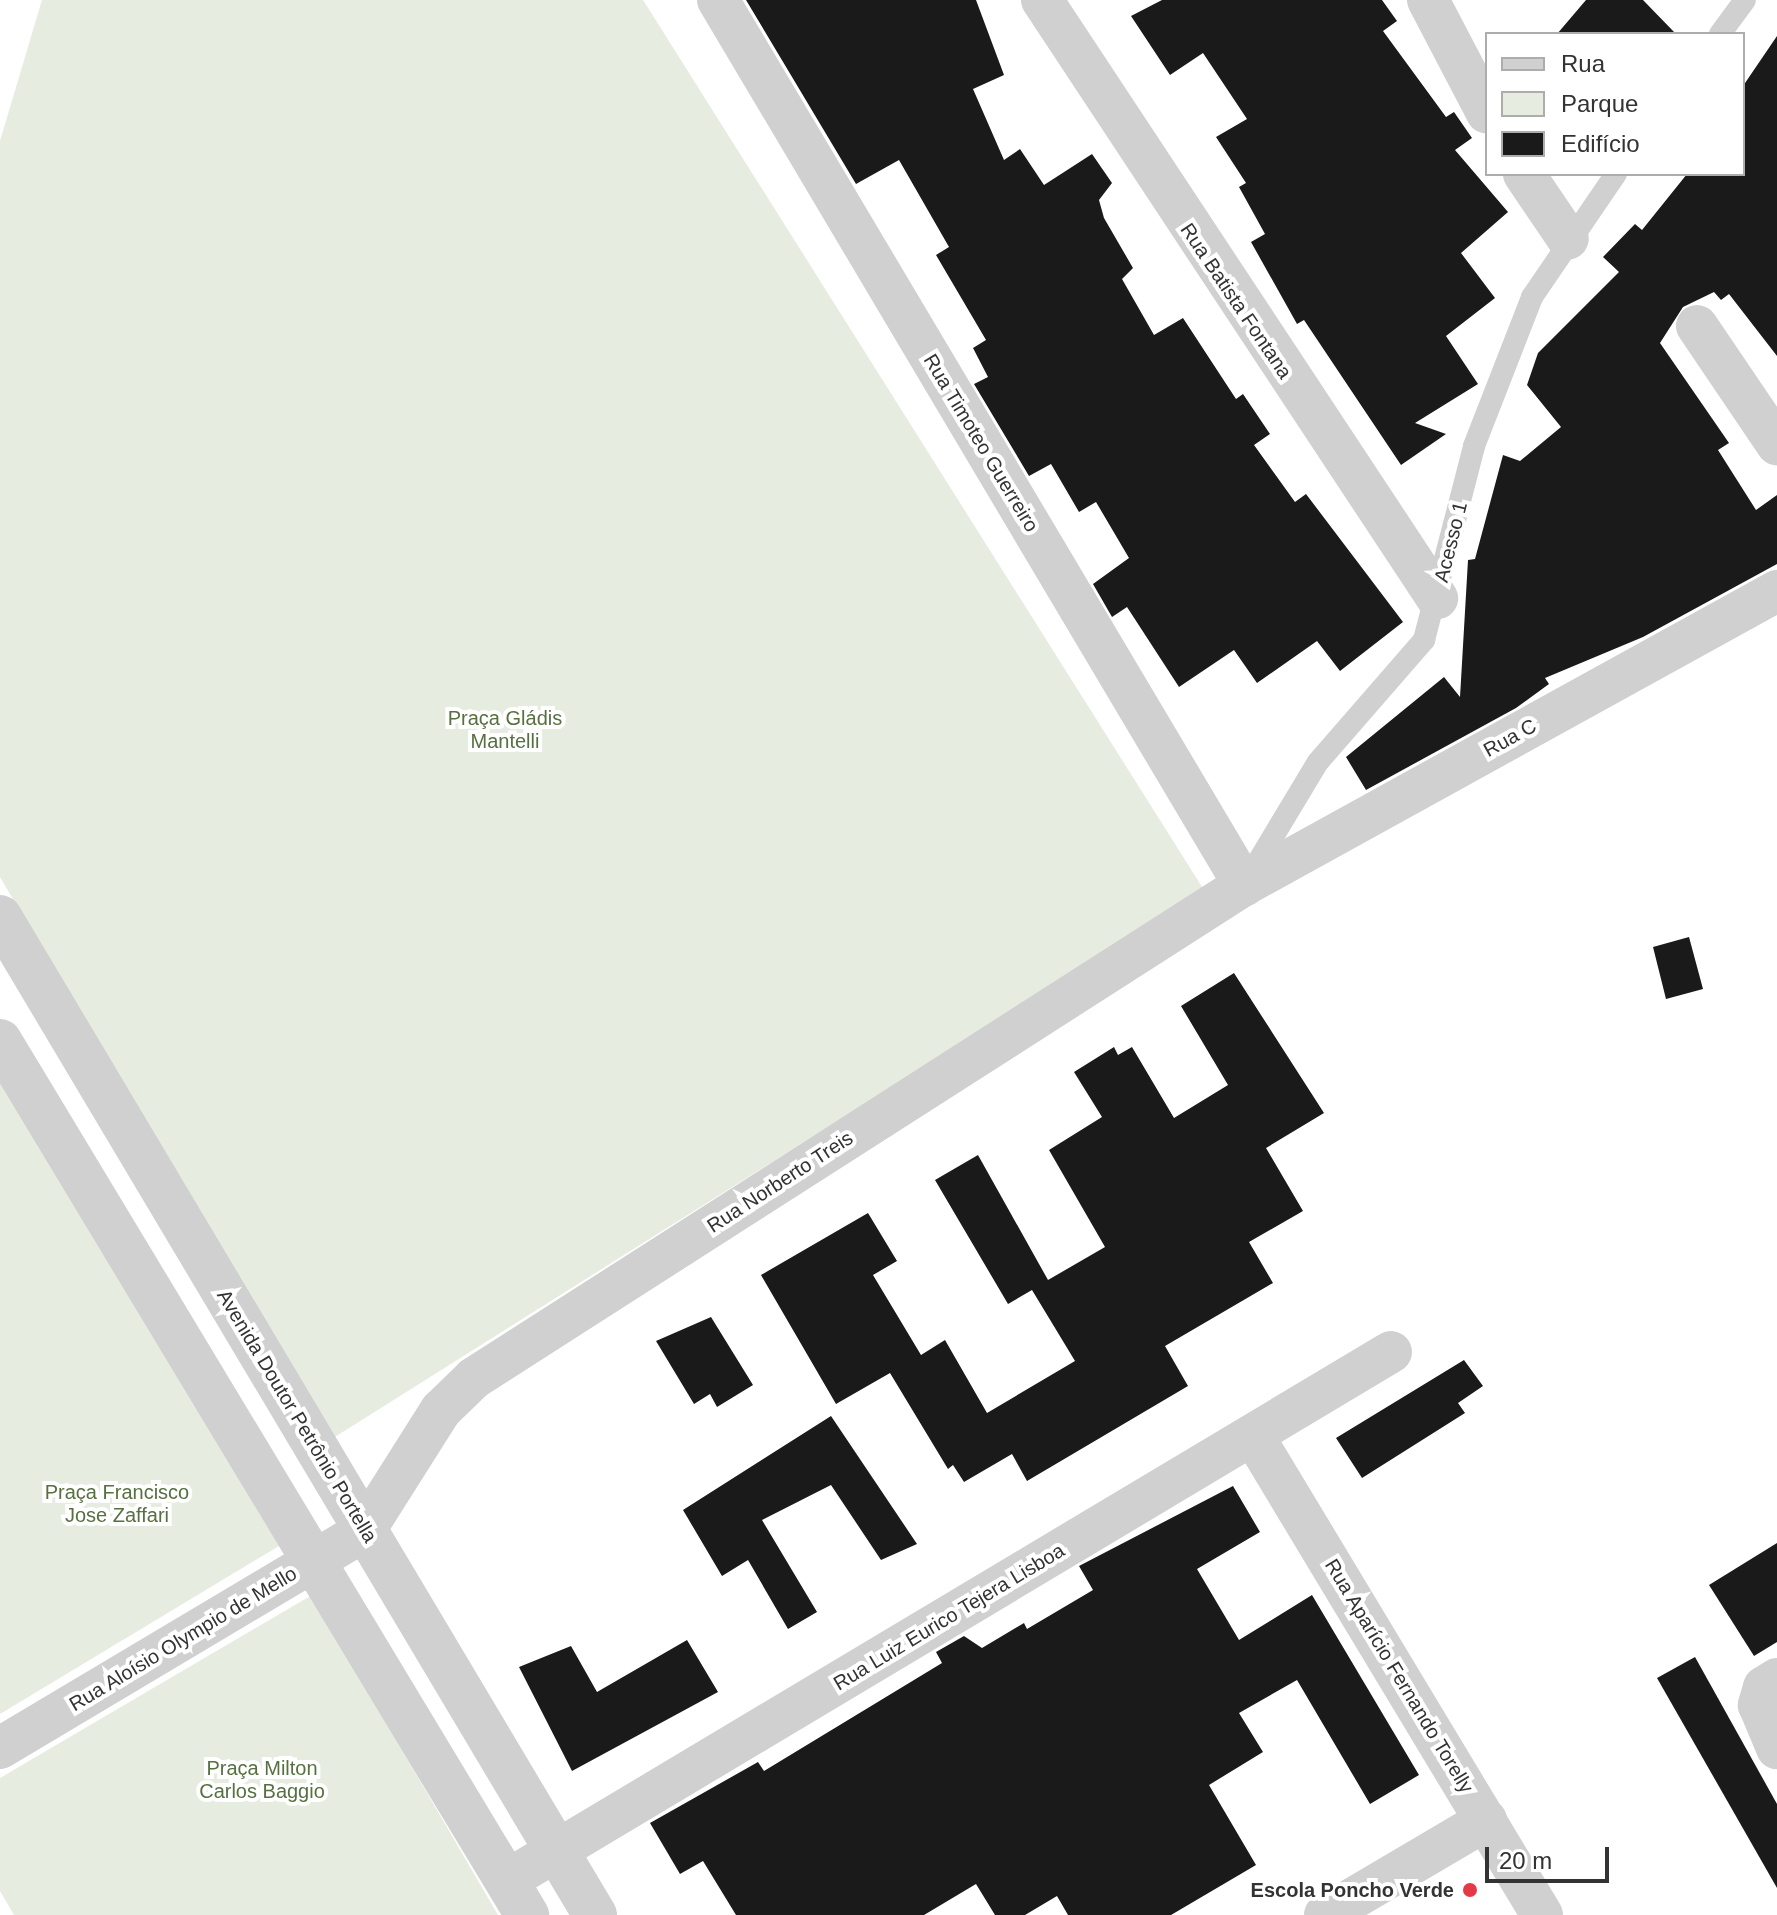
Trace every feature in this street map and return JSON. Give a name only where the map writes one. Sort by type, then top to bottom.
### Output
[{"type":"street","name":"Rua Timoteo Guerreiro","points":[[718,0],[1244,885]]},
{"type":"street","name":"Rua Batista Fontana","points":[[1042,0],[1437,598]]},
{"type":"street","points":[[1428,0],[1485,109]]},
{"type":"street","points":[[1525,176],[1568,239]]},
{"type":"street","points":[[1697,326],[1777,444]]},
{"type":"street","name":"Rua C","points":[[1244,885],[1777,591]]},
{"type":"street","name":"Rua Norberto Treis","points":[[365,1530],[441,1410],[474,1378],[1244,885]]},
{"type":"street","name":"Avenida Doutor Petrônio Portella","points":[[0,917],[595,1915]]},
{"type":"street","points":[[0,1041],[310,1563],[516,1898]]},
{"type":"street","name":"Rua Luiz Eurico Tejera Lisboa","points":[[516,1898],[555,1849],[1254,1437],[1391,1352]]},
{"type":"street","name":"Rua Aparício Fernando Torelly","points":[[1254,1437],[1542,1915]]},
{"type":"street","name":"Rua Aloísio Olympio de Mello","points":[[0,1748],[365,1530]]},
{"type":"street","points":[[1768,1692],[1777,1748]]},
{"type":"street","points":[[1325,1915],[1486,1820]]},
{"type":"lane","points":[[1721,32],[1745,0]]},
{"type":"lane","name":"Acesso 1","points":[[1244,885],[1318,762],[1424,640],[1474,446],[1532,297],[1568,239],[1615,176]]},
{"type":"green space","name":"Praça Gládis Mantelli","points":[[42,0],[643,0],[1204,890],[330,1440],[0,877],[0,141]]},
{"type":"green space","name":"Praça Francisco Jose Zaffari","points":[[0,1080],[279,1546],[0,1714]]},
{"type":"green space","name":"Praça Milton Carlos Baggio","points":[[312,1595],[498,1915],[14,1915],[0,1891],[0,1778]]},
{"type":"building","points":[[746,0],[976,0],[1004,75],[973,89],[1004,160],[1020,149],[1044,185],[1092,154],[1112,183],[1099,200],[1104,218],[1133,268],[1122,279],[1154,335],[1183,318],[1236,399],[1243,394],[1270,434],[1254,445],[1295,502],[1306,494],[1403,622],[1340,671],[1317,641],[1257,683],[1234,650],[1179,687],[1127,607],[1112,617],[1093,584],[1129,558],[1096,502],[1079,512],[1051,464],[1029,476],[974,384],[988,377],[973,348],[986,340],[936,255],[949,247],[899,160],[856,184]]},
{"type":"building","points":[[1162,0],[1382,0],[1397,21],[1383,31],[1446,117],[1454,112],[1472,138],[1455,150],[1508,212],[1461,253],[1495,298],[1446,336],[1478,384],[1415,423],[1446,434],[1401,465],[1304,320],[1297,324],[1251,242],[1265,234],[1239,187],[1246,183],[1216,137],[1247,119],[1203,53],[1170,75],[1131,16]]},
{"type":"building","points":[[1586,0],[1643,0],[1674,32],[1559,32]]},
{"type":"building","points":[[1777,36],[1777,356],[1729,294],[1721,300],[1714,292],[1683,307],[1660,343],[1729,443],[1718,450],[1756,510],[1777,495],[1777,564],[1643,637],[1545,678],[1549,684],[1516,708],[1366,790],[1346,757],[1444,677],[1460,697],[1468,560],[1475,559],[1503,455],[1520,461],[1561,427],[1527,385],[1538,353],[1619,272],[1603,257],[1635,224],[1642,230],[1685,176],[1745,176],[1745,83]]},
{"type":"building","points":[[1689,937],[1703,989],[1666,999],[1653,947]]},
{"type":"building","points":[[1234,973],[1324,1113],[1266,1148],[1303,1211],[1249,1242],[1273,1283],[1165,1346],[1188,1386],[1027,1481],[1012,1454],[964,1482],[953,1465],[948,1469],[890,1373],[836,1404],[761,1275],[868,1213],[897,1261],[873,1275],[921,1355],[945,1340],[987,1413],[1075,1361],[1032,1290],[1008,1304],[935,1180],[978,1155],[1048,1280],[1105,1247],[1049,1150],[1102,1117],[1074,1072],[1114,1047],[1118,1055],[1132,1047],[1174,1118],[1228,1085],[1181,1006]]},
{"type":"building","points":[[711,1317],[753,1385],[717,1407],[710,1394],[694,1404],[656,1341]]},
{"type":"building","points":[[1464,1360],[1483,1386],[1458,1403],[1465,1413],[1362,1478],[1336,1438]]},
{"type":"building","points":[[831,1416],[917,1544],[881,1560],[831,1485],[762,1520],[817,1612],[788,1629],[748,1560],[722,1576],[683,1510]]},
{"type":"building","points":[[1233,1486],[1260,1532],[1197,1569],[1239,1640],[1312,1595],[1419,1775],[1370,1804],[1297,1680],[1239,1713],[1263,1752],[1209,1785],[1256,1865],[1171,1915],[1068,1915],[1057,1896],[1025,1915],[995,1915],[976,1884],[924,1915],[736,1915],[703,1861],[680,1874],[650,1823],[758,1762],[764,1771],[942,1663],[936,1652],[964,1636],[982,1648],[1024,1623],[1027,1629],[1093,1590],[1079,1566]]},
{"type":"building","points":[[1777,1543],[1777,1642],[1754,1656],[1709,1585]]},
{"type":"building","points":[[687,1640],[718,1692],[572,1771],[519,1667],[571,1646],[597,1692]]},
{"type":"building","points":[[1695,1657],[1777,1804],[1777,1888],[1657,1678]]},
{"type":"place","name":"Escola Poncho Verde","points":[[1470,1890]]}]
